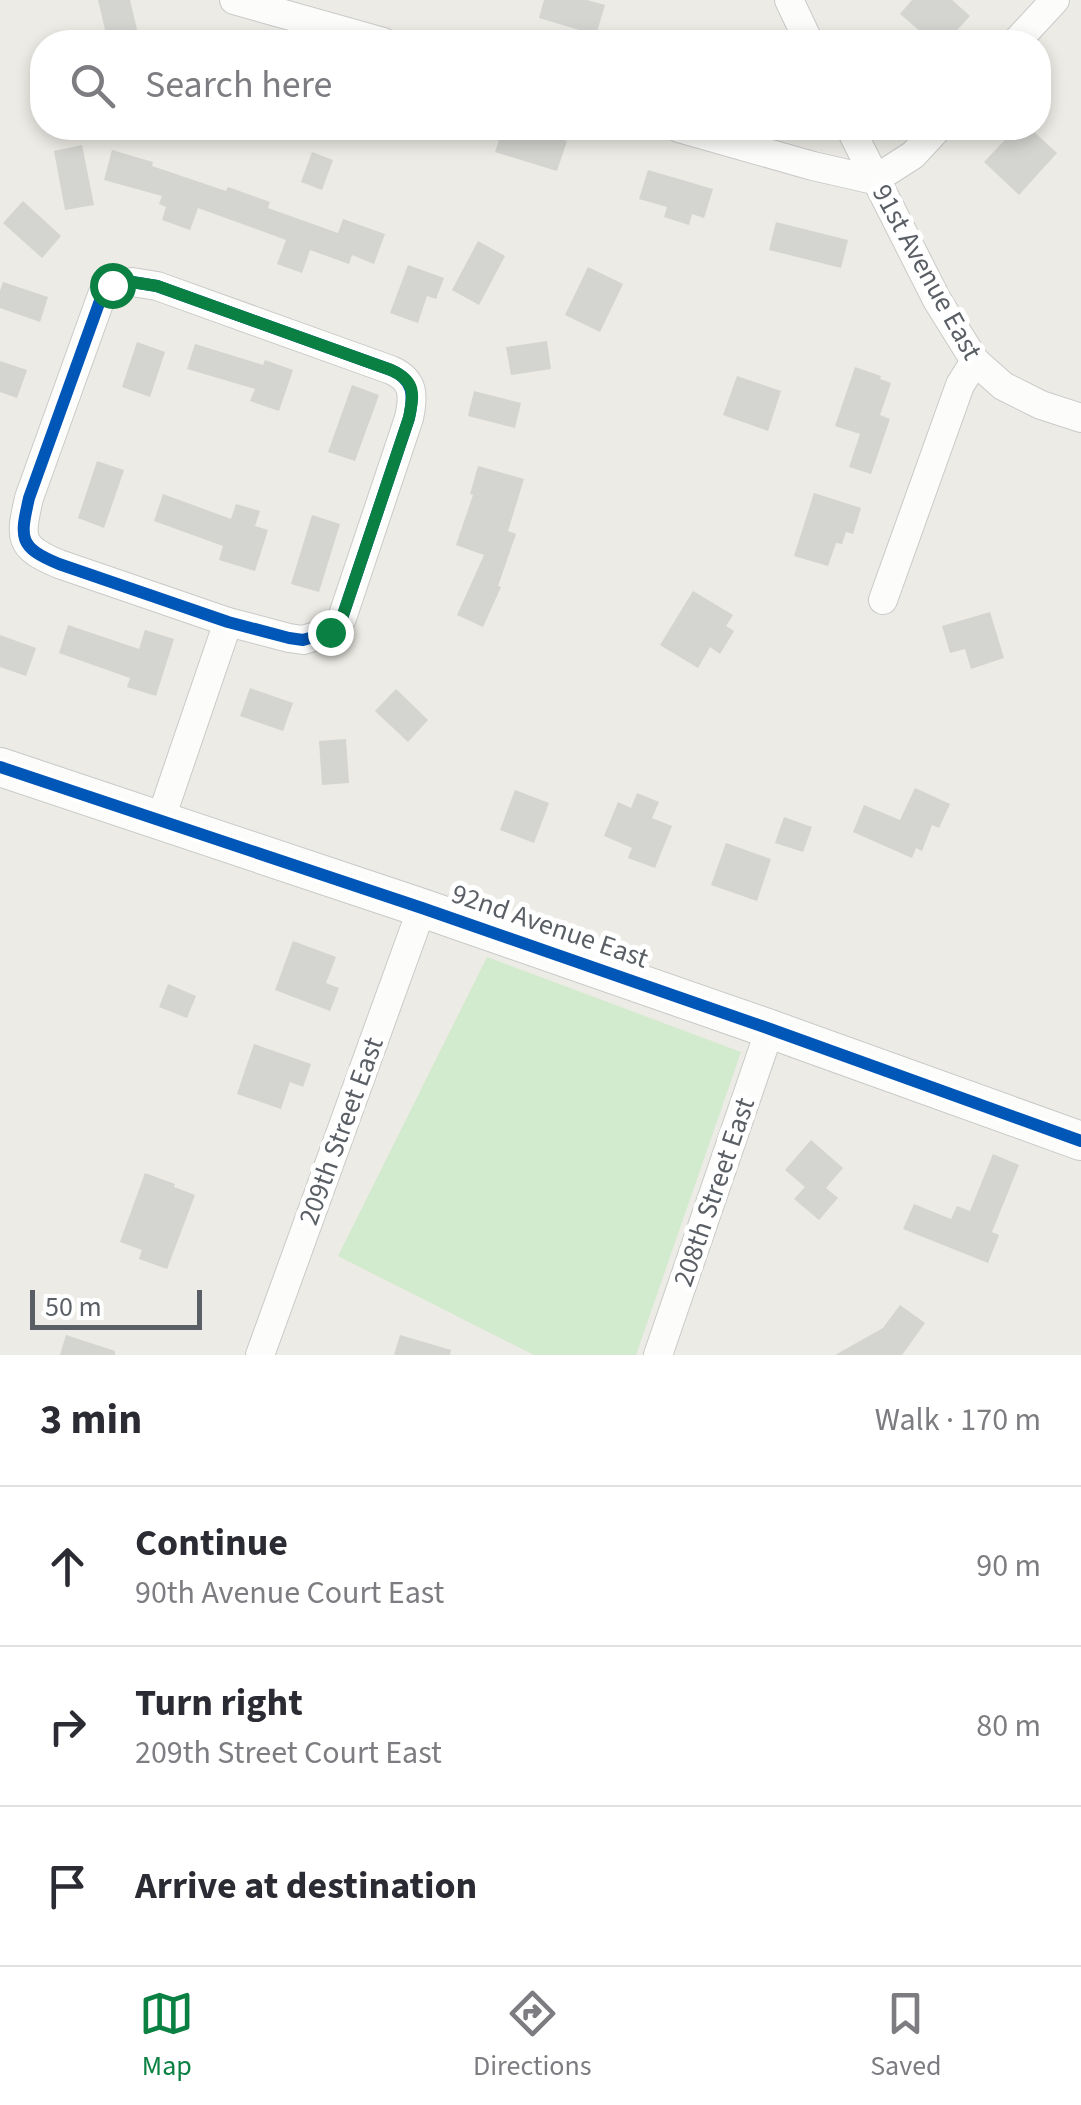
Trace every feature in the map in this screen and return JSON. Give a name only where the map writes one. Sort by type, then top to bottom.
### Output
[{"type":"street","points":[[234,0],[340,30]]},
{"type":"street","points":[[789,0],[803,30]]},
{"type":"street","points":[[1027,30],[1055,0]]},
{"type":"street","points":[[722,140],[874,180],[926,140]]},
{"type":"street","name":"91st Avenue East","points":[[856,140],[937,300],[974,361],[1003,386],[1042,406],[1081,418]]},
{"type":"street","points":[[132,282],[157,286],[391,370],[403,375],[411,385],[409,418],[342,618],[330,632],[302,640],[228,622],[38,556],[24,538],[22,529],[30,498],[102,295],[112,285],[132,282]]},
{"type":"street","points":[[883,600],[960,385],[974,361]]},
{"type":"street","points":[[160,822],[228,622]]},
{"type":"street","name":"92nd Avenue East","points":[[0,767],[422,908],[1081,1141]]},
{"type":"street","name":"209th Street East","points":[[260,1355],[422,908]]},
{"type":"street","name":"208th Street East","points":[[658,1355],[770,1029]]},
{"type":"green space","points":[[487,957],[741,1052],[636,1355],[534,1355],[338,1256]]},
{"type":"building","points":[[98,0],[130,0],[137,30],[105,30]]},
{"type":"building","points":[[544,0],[587,0],[605,5],[598,30],[579,30],[539,18]]},
{"type":"building","points":[[912,0],[952,0],[970,16],[957,30],[919,30],[900,14]]},
{"type":"building","points":[[499,140],[567,141],[557,171],[495,152]]},
{"type":"building","points":[[1005,140],[1043,140],[1057,153],[1019,195],[984,162]]},
{"type":"building","points":[[82,145],[94,205],[65,210],[54,151]]},
{"type":"building","points":[[112,150],[226,191],[228,187],[270,202],[268,208],[338,233],[343,219],[385,234],[374,264],[352,255],[349,264],[310,250],[302,273],[277,264],[286,240],[198,208],[190,230],[162,220],[166,207],[159,204],[162,196],[104,180]]},
{"type":"building","points":[[312,152],[333,160],[322,190],[301,182]]},
{"type":"building","points":[[648,170],[713,189],[704,218],[692,214],[689,225],[664,217],[667,207],[639,199]]},
{"type":"building","points":[[23,201],[61,236],[42,258],[3,223]]},
{"type":"building","points":[[776,222],[848,240],[841,268],[769,250]]},
{"type":"building","points":[[478,241],[505,256],[479,305],[452,290]]},
{"type":"building","points":[[408,265],[444,278],[436,299],[427,296],[418,323],[390,313]]},
{"type":"building","points":[[588,267],[623,284],[600,332],[565,315]]},
{"type":"building","points":[[3,282],[48,297],[40,322],[0,308]]},
{"type":"building","points":[[547,341],[551,369],[511,375],[506,347]]},
{"type":"building","points":[[137,342],[165,352],[150,397],[122,387]]},
{"type":"building","points":[[195,344],[293,370],[279,411],[250,401],[255,389],[187,369]]},
{"type":"building","points":[[0,361],[27,370],[17,398],[0,392]]},
{"type":"building","points":[[855,367],[891,383],[880,415],[890,419],[871,474],[849,467],[860,434],[835,426]]},
{"type":"building","points":[[737,376],[781,391],[768,431],[723,415]]},
{"type":"building","points":[[352,385],[379,395],[355,461],[328,452]]},
{"type":"building","points":[[474,391],[521,403],[515,428],[468,416]]},
{"type":"building","points":[[97,461],[124,470],[104,528],[78,518]]},
{"type":"building","points":[[478,466],[524,479],[508,531],[516,534],[498,586],[501,587],[483,627],[457,615],[484,555],[456,545]]},
{"type":"building","points":[[814,493],[861,508],[853,534],[846,532],[842,544],[836,543],[828,566],[794,556]]},
{"type":"building","points":[[163,494],[231,519],[236,504],[260,511],[255,526],[268,530],[255,571],[219,560],[223,546],[154,521]]},
{"type":"building","points":[[312,515],[340,524],[319,592],[291,584]]},
{"type":"building","points":[[693,591],[733,615],[726,626],[734,631],[720,654],[710,647],[698,668],[660,645]]},
{"type":"building","points":[[990,612],[1004,658],[971,669],[965,649],[950,653],[942,626]]},
{"type":"building","points":[[68,625],[139,649],[145,630],[174,639],[156,696],[127,687],[130,678],[59,653]]},
{"type":"building","points":[[0,635],[36,648],[26,676],[0,667]]},
{"type":"building","points":[[250,688],[293,703],[283,731],[240,716]]},
{"type":"building","points":[[396,689],[428,720],[408,742],[375,711]]},
{"type":"building","points":[[346,739],[349,783],[322,785],[319,741]]},
{"type":"building","points":[[915,788],[950,804],[939,828],[932,825],[922,851],[916,848],[912,858],[853,832],[864,805],[900,820]]},
{"type":"building","points":[[515,790],[549,803],[534,843],[500,830]]},
{"type":"building","points":[[637,793],[659,802],[652,818],[672,826],[655,868],[628,858],[632,848],[604,836],[618,802],[631,808]]},
{"type":"building","points":[[784,817],[812,827],[803,852],[775,843]]},
{"type":"building","points":[[726,843],[771,859],[757,901],[711,885]]},
{"type":"building","points":[[293,941],[336,957],[326,983],[339,988],[330,1011],[275,990]]},
{"type":"building","points":[[168,984],[196,996],[187,1018],[159,1007]]},
{"type":"building","points":[[254,1044],[311,1064],[303,1087],[290,1082],[281,1109],[237,1094]]},
{"type":"building","points":[[811,1140],[843,1168],[826,1188],[838,1198],[819,1220],[794,1199],[805,1187],[785,1170]]},
{"type":"building","points":[[993,1154],[1019,1165],[992,1232],[999,1235],[988,1263],[903,1229],[914,1204],[951,1219],[957,1206],[970,1211]]},
{"type":"building","points":[[145,1173],[195,1195],[167,1269],[139,1259],[142,1250],[120,1242]]},
{"type":"building","points":[[900,1305],[925,1323],[902,1355],[835,1355],[883,1328]]},
{"type":"building","points":[[66,1335],[115,1351],[115,1355],[60,1355]]},
{"type":"building","points":[[400,1335],[451,1350],[450,1355],[394,1355]]},
{"type":"cycle path","points":[[132,282],[157,286],[391,370],[408,384],[412,395],[409,418],[342,618],[330,632],[303,640],[228,622],[59,564],[36,552],[25,540],[29,498],[102,295],[112,285],[132,282]]},
{"type":"cycle path","points":[[0,767],[422,908],[1081,1141]]},
{"type":"route","points":[[112,285],[132,282],[157,286],[391,370],[403,375],[411,385],[409,418],[342,618],[330,632]]}]
